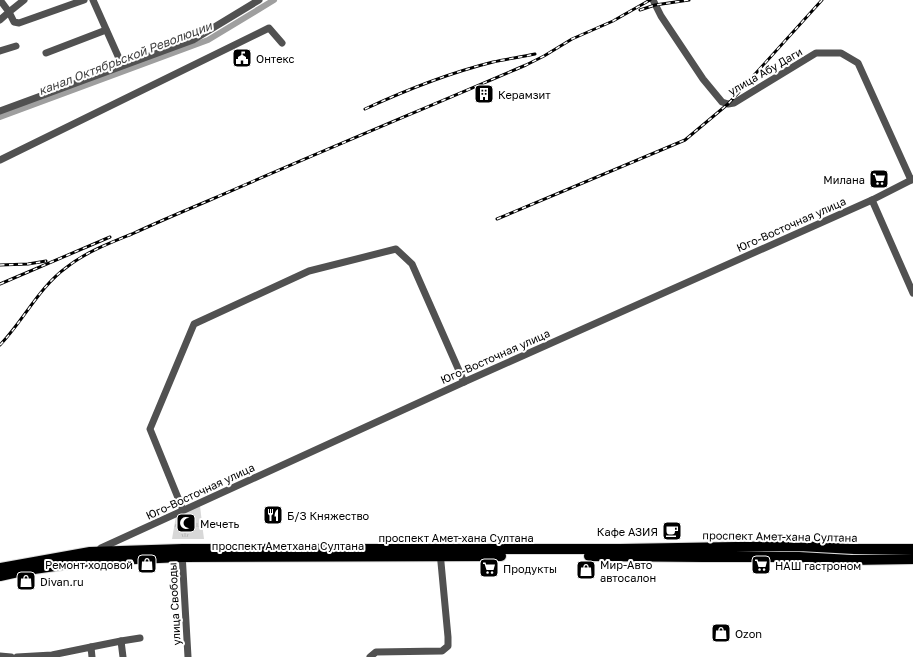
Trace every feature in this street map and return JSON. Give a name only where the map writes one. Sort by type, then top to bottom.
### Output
[{"type":"main road","name":"проспект Амет-хана Султана","points":[[0,568],[98,552],[440,553],[799,546],[854,549],[913,549]]},
{"type":"main road","points":[[0,576],[27,570],[90,561],[182,553]]},
{"type":"main road","points":[[440,553],[799,557],[851,560],[913,559]]},
{"type":"street","points":[[0,0],[14,22],[19,23],[84,0]]},
{"type":"street","points":[[0,20],[24,0]]},
{"type":"street","points":[[93,0],[122,65]]},
{"type":"street","points":[[0,111],[193,40],[259,0]]},
{"type":"street","name":"улица Абу Даги","points":[[653,0],[661,16],[703,79],[722,102],[728,104],[734,103],[816,53],[841,53],[858,63],[912,179]]},
{"type":"street","points":[[0,160],[269,28],[282,43]]},
{"type":"street","points":[[46,53],[106,30]]},
{"type":"street","points":[[0,51],[16,46]]},
{"type":"street","name":"Юго-Восточная улица","points":[[90,561],[101,548],[464,382],[872,200],[912,179]]},
{"type":"street","points":[[872,200],[913,293]]},
{"type":"street","points":[[183,510],[150,428],[194,324],[309,271],[396,249],[412,264],[464,382]]},
{"type":"street","name":"улица Свободы","points":[[182,553],[188,657]]},
{"type":"street","points":[[370,657],[376,652],[442,651],[448,646],[440,553]]},
{"type":"street","points":[[16,657],[59,655],[91,647],[140,638]]},
{"type":"street","points":[[121,641],[123,657]]},
{"type":"street","points":[[91,647],[92,657]]},
{"type":"street","points":[[0,656],[11,657]]},
{"type":"green space","points":[[200,506],[204,539],[172,539],[176,516]]},
{"type":"waterway","name":"канал Октябрьской Революции","points":[[0,117],[208,40],[274,0]]},
{"type":"railway","points":[[0,345],[48,284],[67,267],[90,252],[526,65],[572,39],[613,21],[650,0]]},
{"type":"railway","points":[[640,10],[655,5],[689,0]]},
{"type":"railway","points":[[497,219],[685,140],[728,104],[822,0]]},
{"type":"railway","points":[[365,109],[396,95],[460,71],[493,62],[535,54]]},
{"type":"railway","points":[[0,284],[110,237]]},
{"type":"railway","points":[[0,265],[28,264],[46,261]]},
{"type":"place","name":"Онтекс","points":[[242,58]]},
{"type":"place","name":"Керамзит","points":[[484,94]]},
{"type":"place","name":"Милана","points":[[879,179]]},
{"type":"place","name":"Б/З Княжество","points":[[273,515]]},
{"type":"place","name":"Мечеть","points":[[186,523]]},
{"type":"place","name":"Кафе АЗИЯ","points":[[672,531]]},
{"type":"place","name":"Ремонт ходовой","points":[[147,564]]},
{"type":"place","name":"НАШ гастроном","points":[[761,565]]},
{"type":"place","name":"Продукты","points":[[489,568]]},
{"type":"place","name":"Мир-Авто автосалон","points":[[586,570]]},
{"type":"place","name":"Divan.ru","points":[[26,581]]},
{"type":"place","name":"Ozon","points":[[721,633]]}]
